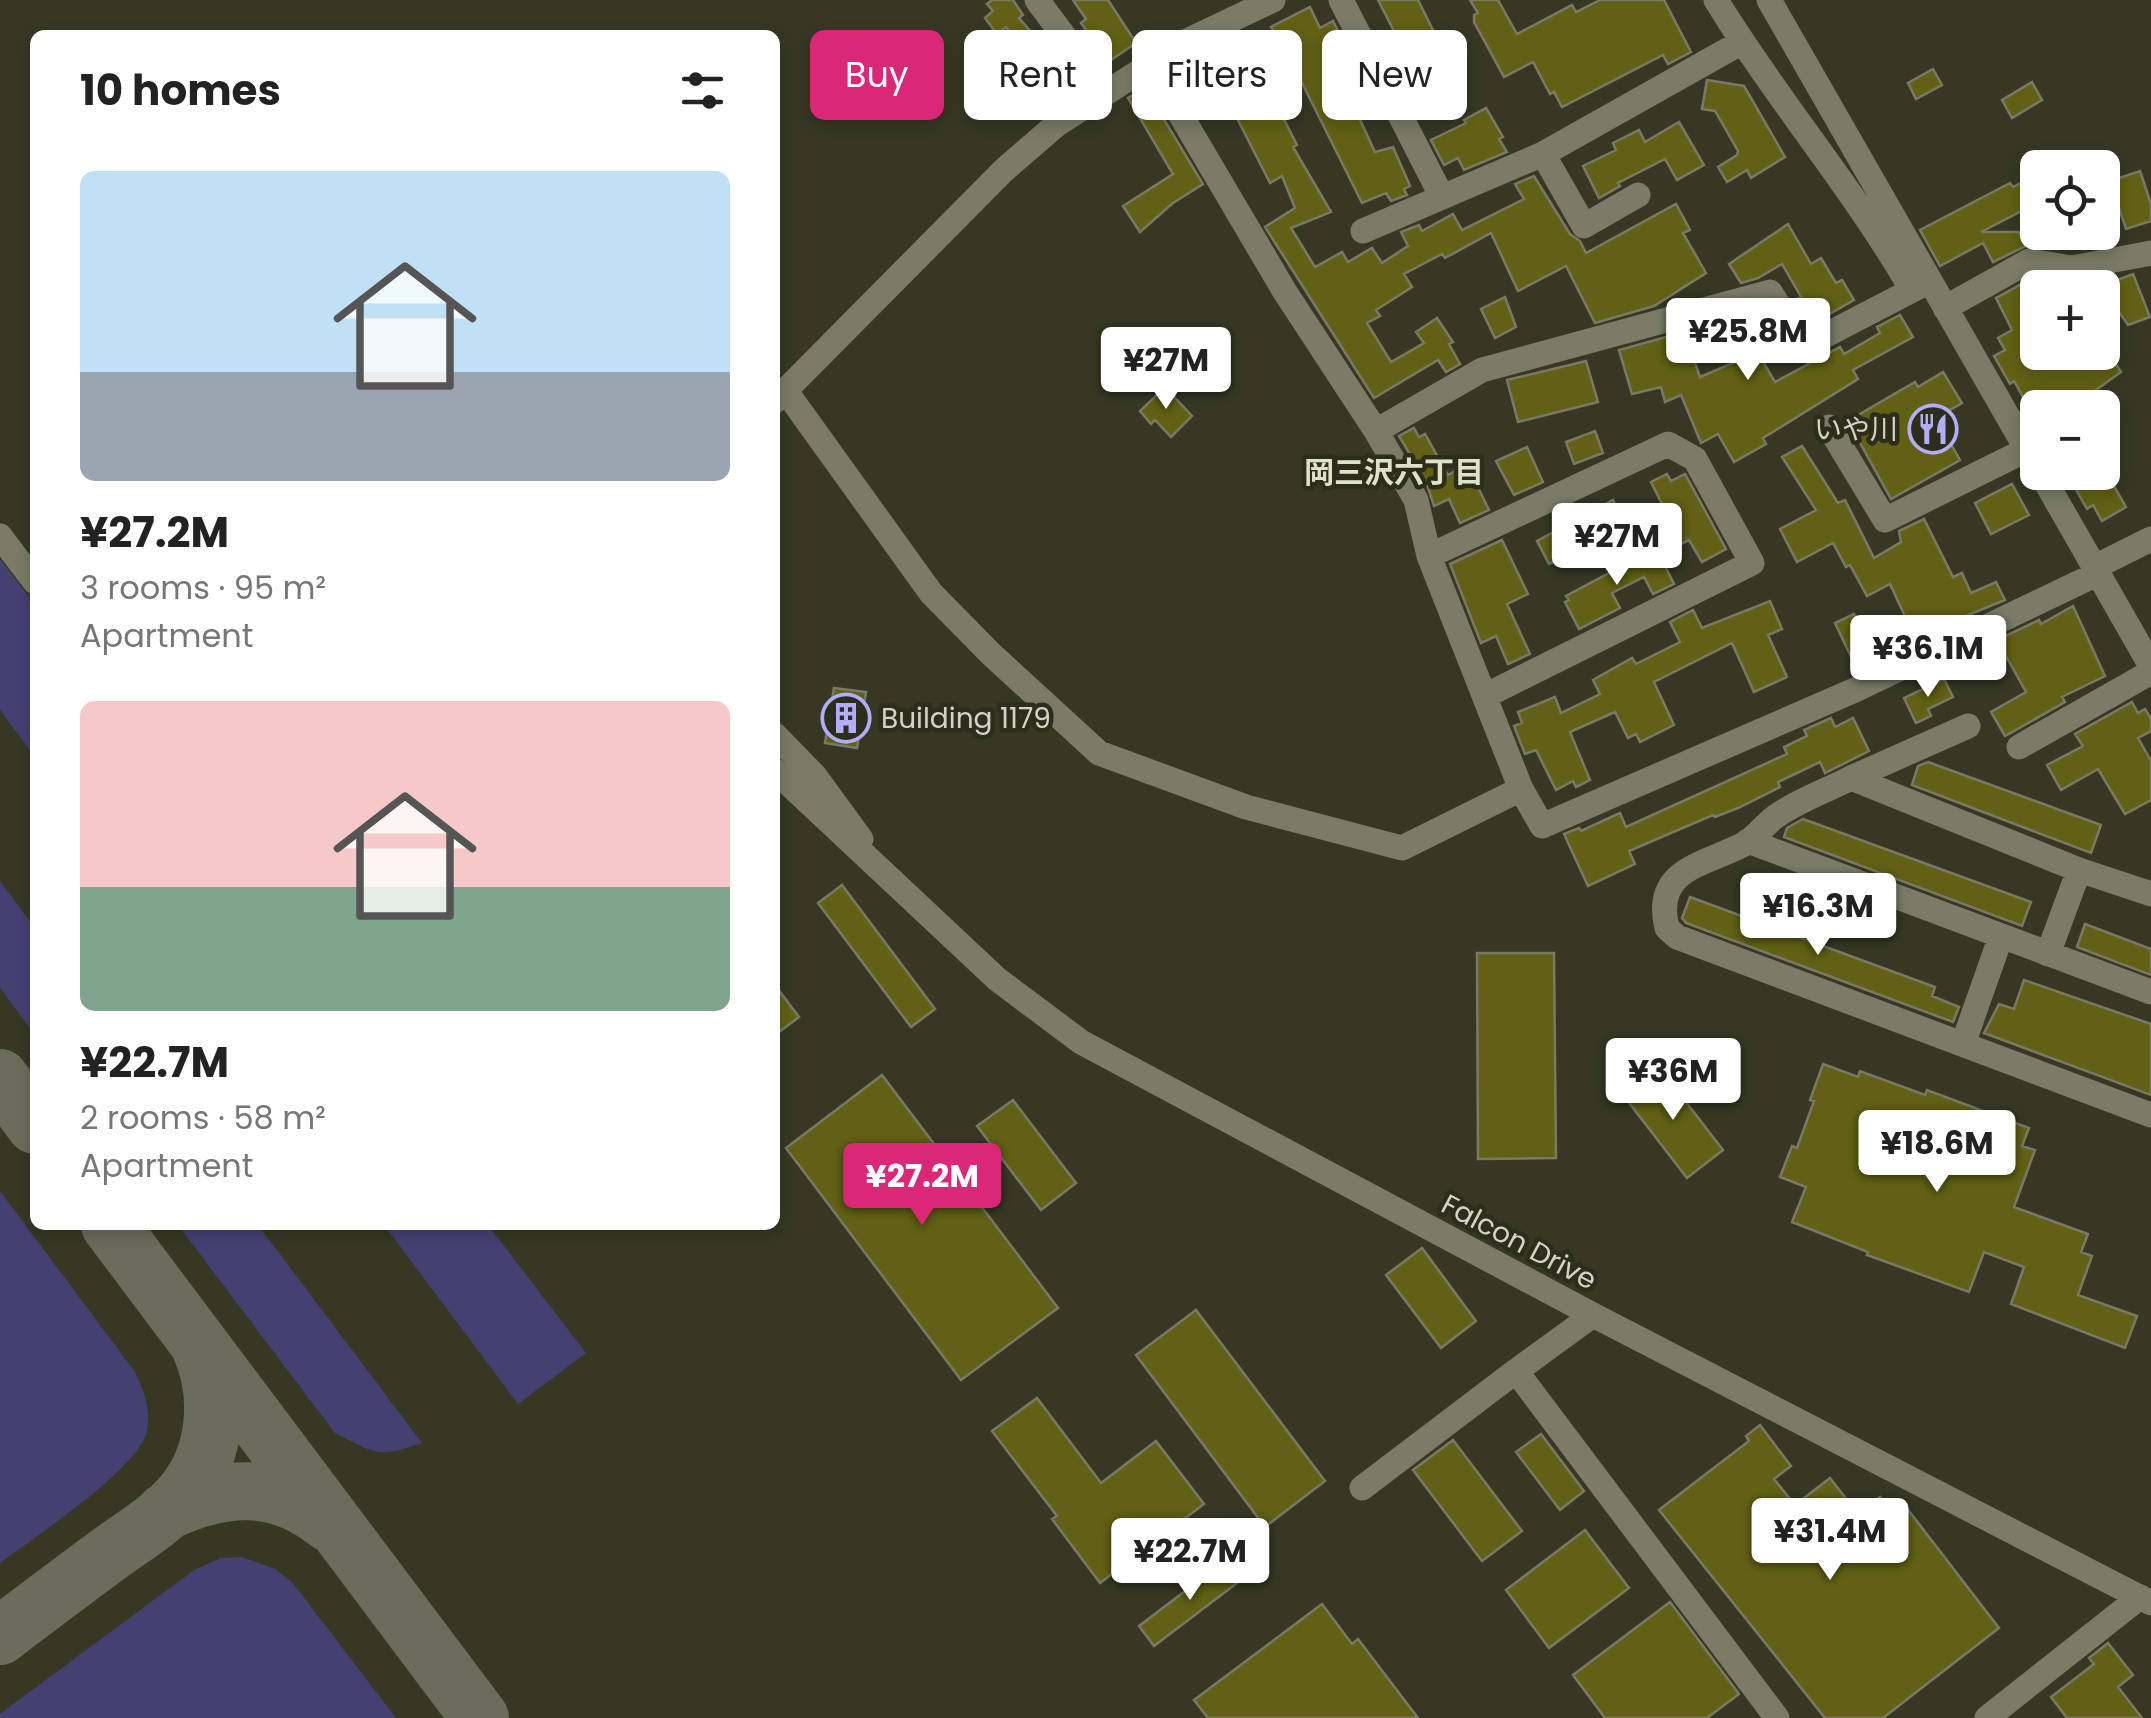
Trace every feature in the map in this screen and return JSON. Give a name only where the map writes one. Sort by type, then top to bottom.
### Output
[{"type":"street","points":[[1037,0],[1059,30]]},
{"type":"street","points":[[1208,30],[1273,0]]},
{"type":"street","points":[[1341,0],[1442,197]]},
{"type":"street","points":[[1716,0],[1882,238],[1944,308],[2020,440]]},
{"type":"street","points":[[1769,0],[1921,286]]},
{"type":"street","points":[[1363,231],[1543,154],[1742,42]]},
{"type":"street","points":[[1062,120],[1004,170],[780,395],[930,593],[990,654],[1099,753],[1246,807],[1402,848],[1521,789]]},
{"type":"street","points":[[1183,120],[1284,292],[1376,431],[1416,500],[1430,556],[1484,696],[1521,789],[1542,826],[1855,690],[2097,570],[2151,539]]},
{"type":"street","points":[[1543,154],[1584,226],[1638,195]]},
{"type":"street","points":[[1944,308],[2029,261],[2072,268],[2151,253]]},
{"type":"street","points":[[1376,431],[1482,370],[1770,292],[1805,346],[1921,286]]},
{"type":"street","points":[[1829,427],[1885,520],[2020,469]]},
{"type":"street","points":[[1430,556],[1668,444],[1695,459],[1752,563],[1484,696]]},
{"type":"street","points":[[2020,748],[2151,669],[2049,490]]},
{"type":"street","points":[[0,536],[30,575]]},
{"type":"street","points":[[1968,726],[1776,816],[1748,842],[1688,868],[1670,886],[1664,900],[1667,928],[1677,937],[2151,1115]]},
{"type":"street","name":"Falcon Drive","points":[[780,740],[815,776],[893,883]]},
{"type":"street","name":"Falcon Drive","points":[[780,776],[997,979],[1081,1042],[1593,1316],[2146,1600]]},
{"type":"street","points":[[1851,778],[2079,870],[2151,894]]},
{"type":"street","points":[[1748,842],[2151,992]]},
{"type":"street","points":[[2048,954],[2079,870]]},
{"type":"street","points":[[1962,1044],[2001,936]]},
{"type":"street","points":[[1362,1488],[1593,1316]]},
{"type":"street","points":[[1516,1371],[1777,1718]]},
{"type":"street","points":[[1987,1718],[2146,1600]]},
{"type":"shaded area","points":[[0,559],[30,598],[30,750],[0,710]]},
{"type":"shaded area","points":[[0,881],[30,921],[30,1028],[0,988]]},
{"type":"shaded area","points":[[0,1191],[135,1372],[148,1415],[147,1431],[126,1464],[83,1502],[0,1563]]},
{"type":"shaded area","points":[[182,1230],[262,1230],[422,1443],[376,1452],[335,1433]]},
{"type":"shaded area","points":[[388,1230],[492,1230],[586,1353],[518,1404]]},
{"type":"shaded area","points":[[242,1557],[275,1569],[292,1582],[396,1718],[0,1718],[0,1714],[194,1570],[221,1558]]},
{"type":"building","points":[[992,0],[1013,0],[1023,15],[1019,18],[1029,30],[994,30],[985,18],[993,11],[987,4]]},
{"type":"building","points":[[1073,0],[1108,0],[1132,37],[1132,46],[1112,59],[1112,30],[1086,30],[1081,23],[1086,19]]},
{"type":"building","points":[[1378,0],[1418,0],[1433,30],[1393,30]]},
{"type":"building","points":[[1470,0],[1498,0],[1517,34],[1572,5],[1576,12],[1600,0],[1664,0],[1691,52],[1668,64],[1663,55],[1562,107],[1554,92],[1550,94],[1533,62],[1504,77],[1474,22],[1478,13]]},
{"type":"building","points":[[1310,7],[1320,28],[1333,21],[1338,30],[1322,30],[1322,120],[1360,120],[1375,152],[1393,147],[1410,186],[1404,189],[1407,195],[1391,201],[1386,193],[1362,203],[1302,83],[1302,30],[1271,27]]},
{"type":"building","points":[[1933,69],[1942,85],[1916,99],[1908,83]]},
{"type":"building","points":[[1707,80],[1744,86],[1785,157],[1751,178],[1747,170],[1727,182],[1718,167],[1738,151],[1715,111],[1702,109]]},
{"type":"building","points":[[2032,82],[2042,100],[2012,118],[2002,100]]},
{"type":"building","points":[[1486,108],[1507,152],[1464,170],[1458,158],[1444,165],[1431,140],[1466,123],[1467,118]]},
{"type":"building","points":[[1141,120],[1164,120],[1203,184],[1173,203],[1140,232],[1123,206],[1173,174]]},
{"type":"building","points":[[1238,120],[1284,120],[1297,145],[1293,147],[1331,212],[1291,228],[1315,267],[1342,252],[1348,262],[1372,248],[1382,263],[1408,246],[1401,232],[1419,225],[1422,231],[1453,214],[1462,230],[1524,199],[1515,184],[1534,176],[1586,253],[1676,204],[1690,230],[1683,233],[1706,273],[1654,306],[1595,323],[1566,266],[1518,291],[1491,233],[1445,258],[1442,254],[1404,274],[1412,287],[1376,310],[1380,316],[1367,323],[1391,362],[1424,343],[1416,332],[1437,318],[1453,342],[1449,344],[1460,364],[1446,372],[1438,360],[1374,398],[1265,227],[1295,208],[1282,176],[1270,183]]},
{"type":"building","points":[[1679,122],[1704,165],[1677,180],[1665,159],[1618,183],[1620,186],[1599,198],[1583,166],[1616,150],[1613,143],[1639,130],[1645,142]]},
{"type":"building","points":[[2140,171],[2151,204],[2151,221],[2126,229],[2120,211],[2120,178]]},
{"type":"building","points":[[2010,183],[2013,187],[2020,184],[2020,212],[1981,232],[2019,232],[2020,249],[1993,262],[1983,243],[1940,266],[1920,230]]},
{"type":"building","points":[[1788,224],[1811,264],[1821,258],[1836,283],[1842,280],[1854,300],[1817,321],[1811,311],[1804,315],[1795,300],[1801,297],[1782,264],[1741,283],[1729,264]]},
{"type":"building","points":[[2133,274],[2150,317],[2128,325],[2120,313],[2120,279]]},
{"type":"building","points":[[2020,285],[2020,370],[2121,372],[2096,390],[2020,392],[2014,381],[2010,384],[1994,356],[2005,350],[1998,338],[2012,330],[1996,298]]},
{"type":"building","points":[[1505,297],[1516,327],[1495,338],[1481,309]]},
{"type":"building","points":[[1900,315],[1913,337],[1853,370],[1858,379],[1763,438],[1766,444],[1734,462],[1718,434],[1701,443],[1681,395],[1665,402],[1661,387],[1632,394],[1619,350],[1684,332],[1700,377],[1735,362],[1718,324],[1743,316],[1751,341],[1775,382],[1840,347],[1844,354],[1880,333],[1877,327]]},
{"type":"building","points":[[1586,361],[1598,402],[1518,422],[1507,380]]},
{"type":"building","points":[[1943,372],[1962,403],[1936,418],[1960,460],[1891,499],[1848,421],[1915,382],[1918,387]]},
{"type":"building","points":[[1165,387],[1192,416],[1171,437],[1140,411]]},
{"type":"building","points":[[1414,428],[1419,437],[1425,434],[1448,475],[1471,462],[1489,510],[1460,523],[1449,499],[1434,506],[1426,481],[1399,436]]},
{"type":"building","points":[[1595,431],[1603,453],[1574,464],[1566,442]]},
{"type":"building","points":[[1802,446],[1838,503],[1845,500],[1874,558],[1901,542],[1899,531],[1924,519],[1953,577],[1962,573],[1971,593],[1996,582],[2005,600],[1941,626],[1943,630],[1917,642],[1890,584],[1867,596],[1833,543],[1797,562],[1780,529],[1816,510],[1782,457]]},
{"type":"building","points":[[1527,447],[1543,482],[1514,495],[1496,461]]},
{"type":"building","points":[[1667,474],[1671,481],[1685,474],[1726,549],[1702,562],[1689,540],[1664,553],[1645,517],[1664,508],[1651,482]]},
{"type":"building","points":[[2012,484],[2029,515],[1991,534],[1975,503]]},
{"type":"building","points":[[2076,490],[2116,490],[2126,507],[2102,521],[2093,505],[2087,509]]},
{"type":"building","points":[[1613,500],[1627,529],[1549,564],[1537,541]]},
{"type":"building","points":[[1502,540],[1528,594],[1507,604],[1530,654],[1508,664],[1496,636],[1481,643],[1450,564]]},
{"type":"building","points":[[1656,548],[1674,584],[1653,594],[1644,577],[1612,593],[1620,608],[1579,629],[1565,602],[1569,600],[1566,596]]},
{"type":"building","points":[[1770,601],[1782,629],[1768,635],[1787,677],[1754,692],[1732,643],[1654,682],[1674,725],[1640,742],[1636,734],[1628,738],[1615,712],[1570,732],[1590,780],[1576,787],[1573,781],[1556,790],[1536,750],[1525,754],[1514,726],[1522,723],[1518,712],[1555,697],[1561,713],[1600,694],[1593,680],[1632,658],[1636,664],[1680,642],[1670,622],[1693,610],[1702,628]]},
{"type":"building","points":[[2073,606],[2105,676],[2062,697],[2065,702],[2005,736],[1991,712],[2026,692],[1997,640],[2039,620],[2041,624]]},
{"type":"building","points":[[1854,614],[1873,654],[1854,663],[1835,623]]},
{"type":"building","points":[[1944,679],[1953,697],[1928,709],[1931,716],[1916,723],[1904,698]]},
{"type":"building","name":"Building 1179","points":[[834,688],[866,692],[857,748],[825,743]]},
{"type":"building","points":[[2132,702],[2138,713],[2145,709],[2151,719],[2151,731],[2138,738],[2151,761],[2151,800],[2125,814],[2098,769],[2061,790],[2047,765],[2083,746],[2075,734]]},
{"type":"building","points":[[1831,718],[1835,727],[1853,718],[1869,751],[1825,773],[1820,762],[1778,782],[1780,787],[1738,808],[1629,851],[1635,864],[1588,886],[1564,834],[1579,828],[1581,831],[1620,813],[1626,827],[1787,754],[1784,747],[1807,736],[1804,730]]},
{"type":"building","points":[[1928,762],[2101,825],[2091,853],[1912,785],[1918,766]]},
{"type":"building","points":[[1803,819],[2031,902],[2022,926],[1784,837],[1787,828]]},
{"type":"building","points":[[842,885],[935,1009],[911,1027],[818,903]]},
{"type":"building","points":[[1690,897],[1935,987],[1932,996],[1959,1007],[1953,1022],[1686,923],[1682,918]]},
{"type":"building","points":[[2085,924],[2151,949],[2151,975],[2077,947]]},
{"type":"building","points":[[1477,953],[1554,953],[1556,1158],[1478,1159]]},
{"type":"building","points":[[2024,980],[2151,1024],[2151,1095],[1984,1033],[1999,1004],[2014,1009]]},
{"type":"building","points":[[780,992],[799,1017],[780,1031]]},
{"type":"building","points":[[1823,1064],[1858,1077],[1860,1071],[1925,1095],[1927,1090],[2029,1128],[2022,1146],[2035,1150],[2014,1207],[2088,1234],[2081,1252],[2092,1256],[2078,1295],[2137,1316],[2125,1348],[2011,1304],[2024,1267],[1984,1252],[1969,1292],[1867,1255],[1868,1252],[1792,1222],[1806,1187],[1780,1177],[1792,1146],[1797,1148]]},
{"type":"building","points":[[1659,1067],[1723,1150],[1687,1178],[1623,1095]]},
{"type":"building","points":[[882,1075],[1058,1308],[961,1380],[786,1148]]},
{"type":"building","points":[[1013,1100],[1076,1183],[1041,1210],[977,1126]]},
{"type":"building","points":[[1422,1248],[1476,1321],[1441,1348],[1386,1275]]},
{"type":"building","points":[[1196,1310],[1325,1481],[1265,1527],[1136,1355]]},
{"type":"building","points":[[1037,1398],[1101,1483],[1156,1441],[1204,1504],[1100,1583],[1052,1519],[1057,1516],[992,1431]]},
{"type":"building","points":[[1760,1425],[1791,1466],[1774,1479],[1795,1505],[1830,1478],[1858,1514],[1880,1497],[1898,1520],[1909,1511],[1999,1628],[1883,1718],[1825,1718],[1659,1510],[1749,1441],[1746,1436]]},
{"type":"building","points":[[1541,1434],[1584,1491],[1560,1510],[1516,1452]]},
{"type":"building","points":[[1453,1440],[1522,1531],[1482,1561],[1413,1470]]},
{"type":"building","points":[[1585,1530],[1629,1588],[1549,1648],[1506,1590]]},
{"type":"building","points":[[1226,1560],[1241,1580],[1154,1646],[1139,1626]]},
{"type":"building","points":[[1670,1602],[1739,1694],[1707,1718],[1605,1718],[1573,1675]]},
{"type":"building","points":[[1322,1604],[1352,1644],[1358,1639],[1418,1718],[1208,1718],[1194,1700]]},
{"type":"building","points":[[2108,1643],[2133,1675],[2118,1687],[2142,1718],[2067,1718],[2051,1697],[2094,1664],[2089,1658]]},
{"type":"taxiway","points":[[0,1078],[30,1118]]},
{"type":"taxiway","points":[[114,1230],[480,1718]]},
{"type":"taxiway","points":[[0,1636],[156,1521],[183,1495],[203,1462],[212,1424],[211,1386],[201,1349]]},
{"type":"taxiway","points":[[165,1512],[208,1496],[249,1491],[289,1499],[329,1523]]},
{"type":"place","name":"いや川","points":[[1933,429]]},
{"type":"place","name":"Building 1179","points":[[846,718]]},
{"type":"district","name":"岡三沢六丁目","points":[[1394,472]]}]
